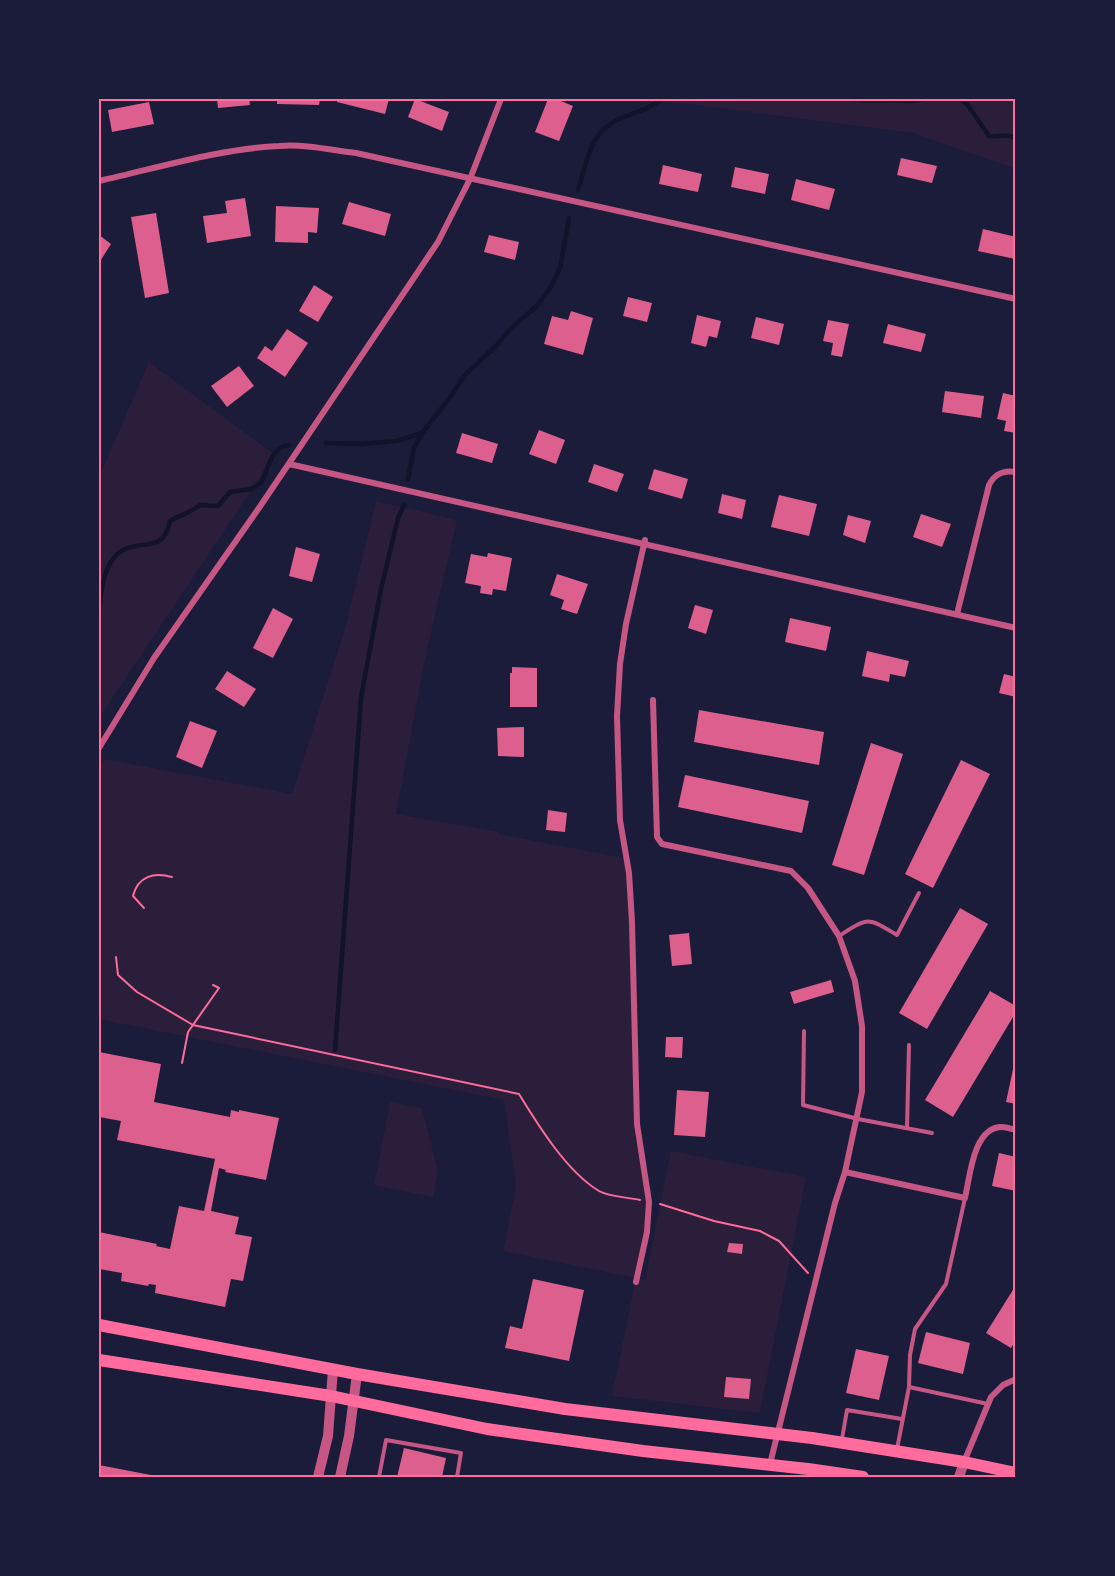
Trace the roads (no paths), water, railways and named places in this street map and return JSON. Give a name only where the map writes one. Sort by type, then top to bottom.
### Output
[{"type":"main road","points":[[99,1325],[357,1374],[578,1411],[842,1443],[964,1462],[1016,1473]]},
{"type":"main road","points":[[99,1360],[331,1396],[487,1429],[863,1477]]},
{"type":"street","points":[[99,748],[154,658],[289,465],[438,242],[470,179],[501,99]]},
{"type":"street","points":[[99,181],[252,148],[290,146],[356,153],[1016,299]]},
{"type":"street","points":[[289,465],[644,542],[1016,628]]},
{"type":"street","points":[[957,614],[989,485],[998,474],[1007,471],[1016,472]]},
{"type":"street","points":[[636,1282],[647,1232],[649,1202],[637,1124],[632,922],[629,873],[620,820],[617,717],[620,664],[626,624],[644,542]]},
{"type":"street","points":[[653,700],[657,837],[662,844],[791,871],[808,888],[839,936],[855,981],[862,1026],[862,1092],[858,1119],[770,1464]]},
{"type":"street","points":[[845,1172],[965,1198],[978,1143],[986,1133],[1000,1127],[1016,1130]]},
{"type":"street","points":[[318,1477],[327,1436],[333,1369]]},
{"type":"street","points":[[340,1477],[355,1401],[357,1374]]},
{"type":"street","points":[[959,1477],[991,1397],[1003,1385],[1016,1379]]},
{"type":"lane","points":[[839,936],[863,921],[873,921],[897,934],[919,893]]},
{"type":"lane","points":[[804,1031],[803,1105],[858,1119],[932,1132]]},
{"type":"lane","points":[[907,1128],[909,1045]]},
{"type":"lane","points":[[896,1452],[909,1387],[910,1355],[915,1329],[946,1284],[965,1198]]},
{"type":"lane","points":[[909,1387],[988,1404]]},
{"type":"lane","points":[[842,1443],[847,1410],[902,1419]]},
{"type":"lane","points":[[379,1477],[386,1440],[461,1454],[457,1477]]},
{"type":"waterway","points":[[578,190],[592,147],[603,130],[612,123],[648,108],[662,99]]},
{"type":"waterway","points":[[854,99],[872,101],[925,99]]},
{"type":"waterway","points":[[960,99],[967,104],[989,136],[1010,136],[1016,139]]},
{"type":"waterway","points":[[408,479],[414,448],[422,433],[466,374],[497,345],[511,328],[537,306],[551,287],[560,268],[569,218]]},
{"type":"waterway","points":[[326,443],[363,444],[397,441],[422,433]]},
{"type":"waterway","points":[[99,610],[105,577],[117,555],[131,547],[158,542],[163,538],[170,521],[200,505],[218,506],[230,492],[251,489],[261,483],[274,454],[289,445]]},
{"type":"waterway","points":[[335,1050],[361,698],[381,589],[398,518],[404,505]]}]
